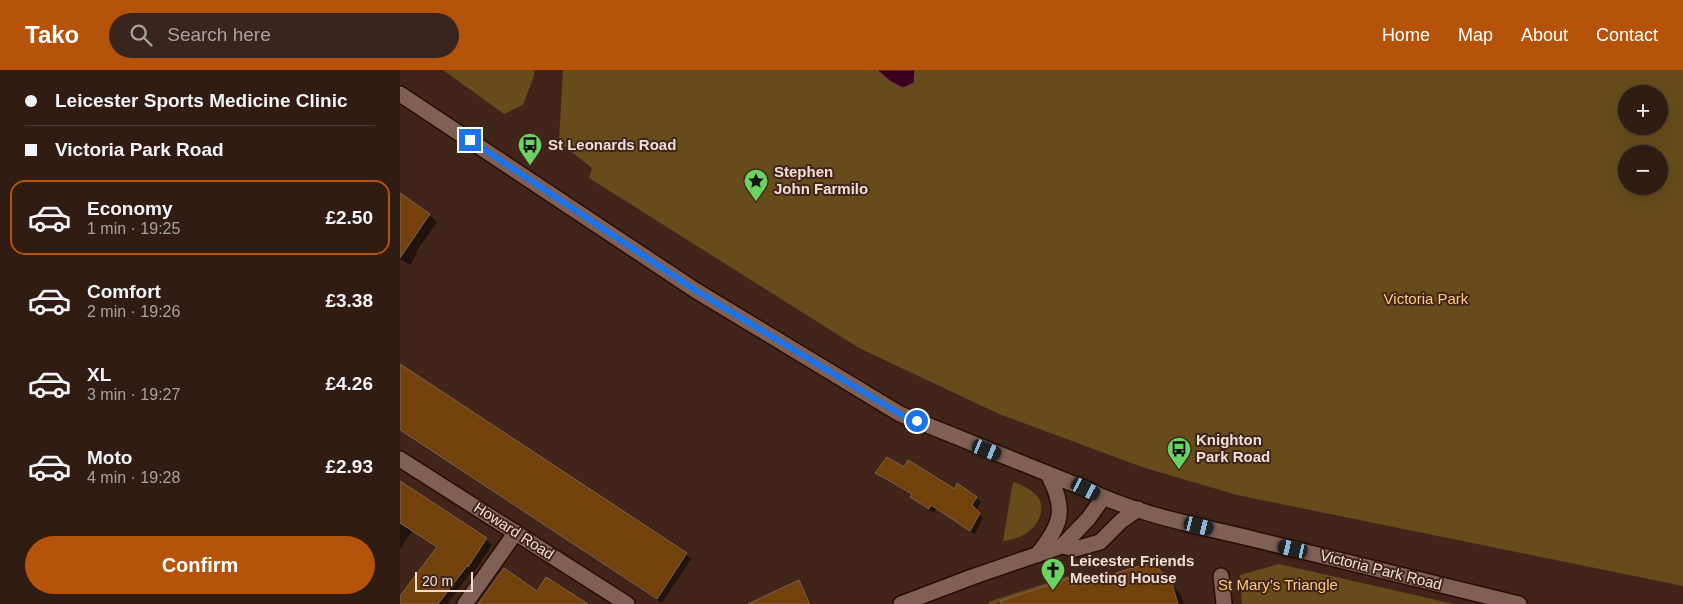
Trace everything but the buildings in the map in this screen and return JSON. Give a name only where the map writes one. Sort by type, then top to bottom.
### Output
[{"type":"main road","name":"Victoria Park Road","points":[[400,94],[695,290],[900,414],[1049,476],[1086,489],[1102,498],[1199,526],[1519,604]]},
{"type":"main road","name":"Howard Road","points":[[400,459],[627,604]]},
{"type":"main road","points":[[1037,555],[1052,536],[1059,518],[1059,498],[1049,476]]},
{"type":"main road","points":[[901,604],[1062,546],[1088,519],[1102,498]]},
{"type":"main road","points":[[1062,546],[1075,549],[1100,542],[1121,521],[1138,509]]},
{"type":"main road","points":[[465,604],[516,532]]},
{"type":"main road","points":[[1221,576],[1224,604]]},
{"type":"green space","points":[[443,70],[534,70],[534,76],[523,105],[504,114]]},
{"type":"green space","name":"Victoria Park","points":[[563,70],[1683,70],[1683,586],[1237,495],[1142,467],[999,414],[859,348],[589,178],[592,168],[559,142]]},
{"type":"green space","points":[[1013,482],[1032,491],[1037,496],[1040,502],[1041,514],[1030,531],[1003,541]]},
{"type":"green space","name":"St Mary’s Triangle","points":[[1279,564],[1454,604],[1242,604],[1240,575]]},
{"type":"green space","name":"Leicester Friends Meeting House","points":[[1072,575],[1081,604],[989,604],[988,602]]},
{"type":"shaded area","points":[[877,70],[915,70],[914,83],[903,88],[891,82]]},
{"type":"place","name":"St Leonards Road","points":[[530,166]]},
{"type":"place","name":"Stephen John Farmilo","points":[[756,202]]},
{"type":"place","name":"Knighton Park Road","points":[[1179,470]]},
{"type":"place","name":"Leicester Friends Meeting House","points":[[1053,591]]},
{"type":"route","points":[[470,140],[695,290],[900,414],[917,421]]}]
